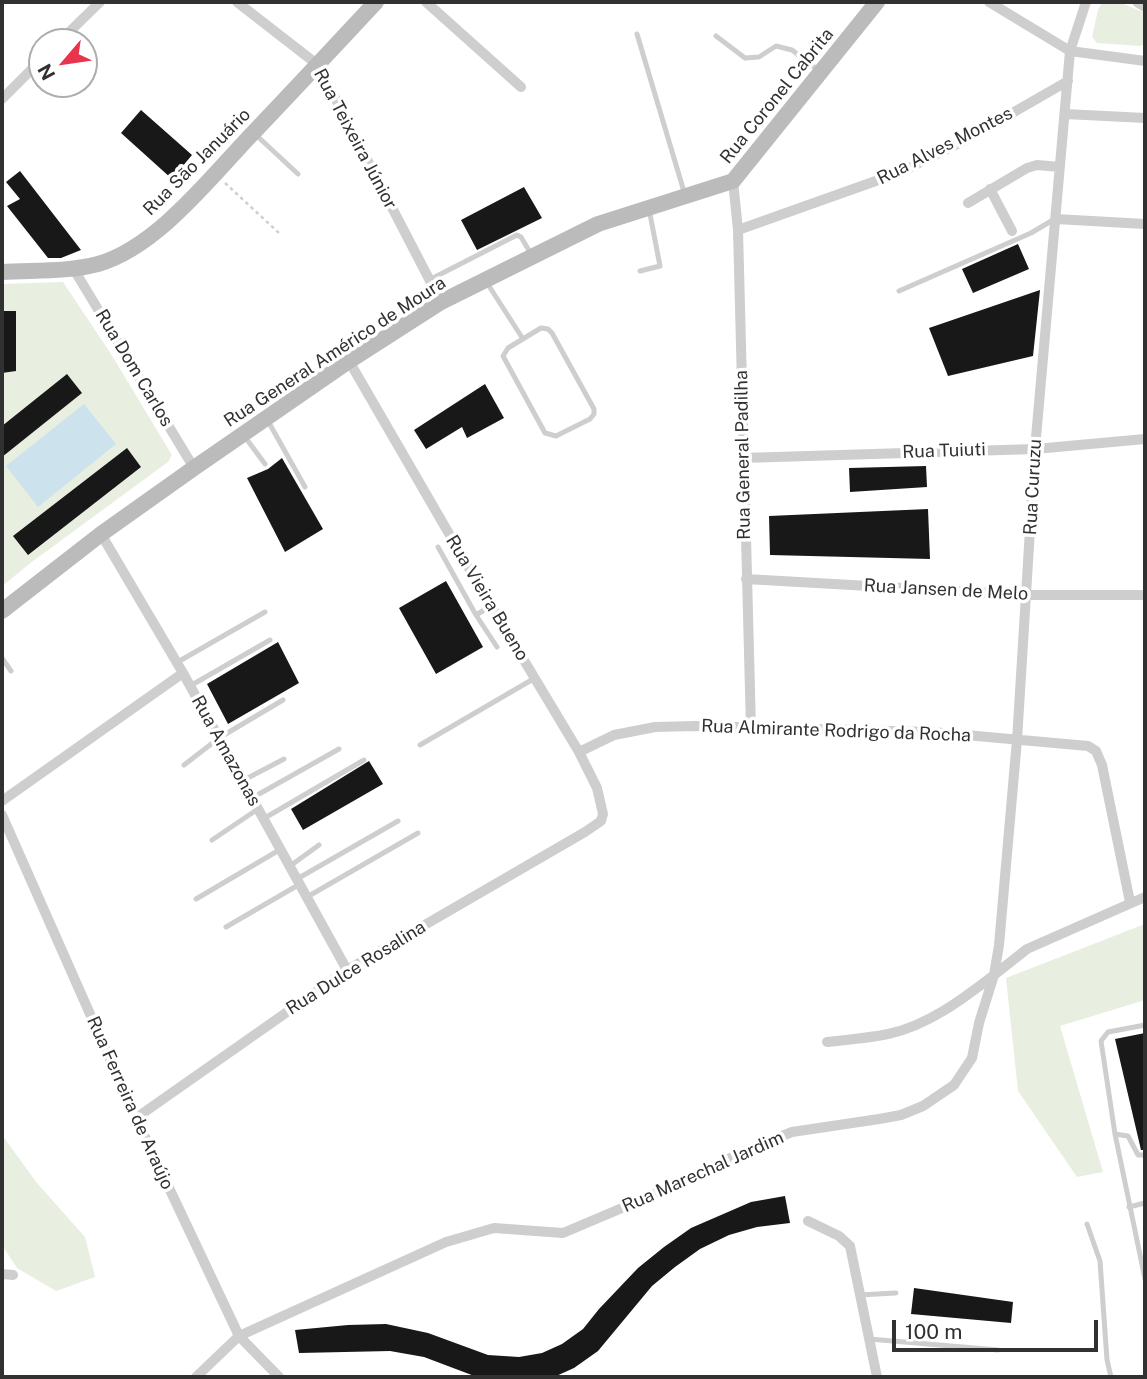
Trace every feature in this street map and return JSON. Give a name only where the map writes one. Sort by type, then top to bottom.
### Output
[{"type":"street","points":[[73,28],[100,2]]},
{"type":"street","name":"Rua Teixeira Júnior","points":[[237,2],[318,65],[441,302]]},
{"type":"street","name":"Rua São Januário","points":[[2,272],[99,264],[154,233],[215,174],[376,2]]},
{"type":"street","points":[[426,2],[521,87]]},
{"type":"street","name":"Rua Coronel Cabrita","points":[[733,181],[877,2]]},
{"type":"street","points":[[989,2],[1070,51],[1145,61]]},
{"type":"street","points":[[1007,13],[1014,2]]},
{"type":"street","name":"Rua Curuzu","points":[[994,975],[1017,740],[1035,449],[1070,51],[1086,2]]},
{"type":"street","points":[[1137,2],[1145,7]]},
{"type":"street","points":[[2,99],[28,73]]},
{"type":"street","name":"Rua Alves Montes","points":[[738,230],[901,172],[967,139],[1068,82]]},
{"type":"street","points":[[1065,114],[1145,118]]},
{"type":"street","points":[[968,203],[1027,168],[1037,165],[1060,167]]},
{"type":"street","name":"Rua General Américo de Moura","points":[[2,611],[101,534],[194,468],[349,361],[441,302],[598,224],[733,181]]},
{"type":"street","name":"Rua General Padilha","points":[[733,181],[738,230],[751,729]]},
{"type":"street","points":[[990,189],[1012,231]]},
{"type":"street","points":[[1056,219],[1145,224]]},
{"type":"street","name":"Rua Dom Carlos","points":[[72,268],[194,468]]},
{"type":"street","name":"Rua Vieira Bueno","points":[[349,361],[579,752],[597,788],[603,814],[601,821],[585,832]]},
{"type":"street","name":"Rua Tuiuti","points":[[743,458],[1035,449],[1145,439]]},
{"type":"street","name":"Rua Amazonas","points":[[101,534],[190,685],[347,970]]},
{"type":"street","name":"Rua Jansen de Melo","points":[[747,579],[1027,594],[1145,595]]},
{"type":"street","points":[[2,801],[180,668]]},
{"type":"street","name":"Rua Almirante Rodrigo da Rocha","points":[[579,752],[614,735],[655,727],[696,726],[932,732],[1088,746],[1096,751],[1102,765],[1130,902]]},
{"type":"street","name":"Rua Ferreira de Araújo","points":[[2,815],[136,1118],[239,1336],[279,1377]]},
{"type":"street","name":"Rua Dulce Rosalina","points":[[136,1118],[347,970],[585,832]]},
{"type":"street","points":[[827,1042],[889,1034],[912,1027],[965,997],[1027,949],[1145,897]]},
{"type":"street","name":"Rua Marechal Jardim","points":[[196,1377],[239,1336],[446,1242],[495,1228],[563,1233],[792,1132],[901,1115],[923,1107],[954,1085],[972,1058],[979,1023],[994,975]]},
{"type":"street","points":[[808,1221],[839,1236],[850,1246],[877,1377]]},
{"type":"lane","points":[[637,34],[685,195]]},
{"type":"lane","points":[[716,36],[745,58],[759,57],[776,46],[792,50],[820,72]]},
{"type":"lane","points":[[254,132],[298,174]]},
{"type":"lane","points":[[640,271],[660,266],[649,206]]},
{"type":"lane","points":[[899,291],[1031,233],[1056,219]]},
{"type":"lane","points":[[429,279],[517,235],[522,237],[533,257]]},
{"type":"lane","points":[[485,280],[523,339]]},
{"type":"lane","points":[[541,328],[548,329],[594,409],[590,419],[556,436],[545,433],[503,356],[508,348],[523,339],[541,328]]},
{"type":"lane","points":[[267,418],[305,487]]},
{"type":"lane","points":[[243,435],[265,464]]},
{"type":"lane","points":[[438,547],[497,647]]},
{"type":"lane","points":[[476,615],[491,606]]},
{"type":"lane","points":[[180,668],[265,612]]},
{"type":"lane","points":[[190,685],[270,640]]},
{"type":"lane","points":[[2,658],[11,671]]},
{"type":"lane","points":[[420,745],[535,678]]},
{"type":"lane","points":[[184,765],[219,738],[283,700]]},
{"type":"lane","points":[[252,798],[339,749]]},
{"type":"lane","points":[[243,781],[284,759]]},
{"type":"lane","points":[[212,840],[363,760]]},
{"type":"lane","points":[[226,927],[398,821]]},
{"type":"lane","points":[[307,897],[418,834]]},
{"type":"lane","points":[[290,866],[319,845]]},
{"type":"lane","points":[[196,899],[281,849]]},
{"type":"lane","points":[[1145,1025],[1108,1032],[1101,1041],[1115,1134],[1145,1279]]},
{"type":"lane","points":[[1115,1134],[1128,1136],[1138,1155],[1145,1155]]},
{"type":"lane","points":[[1129,1207],[1145,1203]]},
{"type":"lane","points":[[1087,1224],[1100,1261],[1107,1360],[1111,1377]]},
{"type":"lane","points":[[859,1295],[896,1293]]},
{"type":"lane","points":[[869,1339],[998,1350]]},
{"type":"path","points":[[215,174],[279,233]]},
{"type":"shaded area","points":[[1102,2],[1119,2],[1145,13],[1145,44],[1140,46],[1097,43],[1092,37]]},
{"type":"shaded area","points":[[63,282],[111,354],[172,455],[168,462],[5,584],[2,580],[2,284]]},
{"type":"shaded area","points":[[1145,924],[1145,1000],[1060,1026],[1103,1172],[1077,1177],[1018,1091],[1006,978]]},
{"type":"shaded area","points":[[2,1135],[37,1183],[85,1237],[95,1277],[56,1291],[17,1268],[2,1245]]},
{"type":"water","points":[[84,404],[116,444],[38,507],[6,466]]},
{"type":"building","points":[[141,110],[192,155],[172,179],[121,133]]},
{"type":"building","points":[[20,171],[81,250],[61,258],[48,258],[7,206],[20,199],[6,182]]},
{"type":"building","points":[[524,187],[542,218],[477,250],[461,220]]},
{"type":"building","points":[[1018,244],[1029,269],[973,293],[962,269]]},
{"type":"building","points":[[1040,290],[1033,356],[948,376],[929,328]]},
{"type":"building","points":[[2,311],[16,311],[16,371],[2,373]]},
{"type":"building","points":[[67,374],[82,393],[2,457],[2,426]]},
{"type":"building","points":[[485,384],[504,418],[467,438],[462,427],[426,449],[414,430]]},
{"type":"building","points":[[127,448],[141,467],[28,555],[13,536]]},
{"type":"building","points":[[282,458],[323,529],[285,552],[247,478],[268,469]]},
{"type":"building","points":[[926,466],[927,487],[850,492],[849,468]]},
{"type":"building","points":[[928,509],[930,559],[770,555],[769,516]]},
{"type":"building","points":[[446,581],[483,647],[436,674],[399,608]]},
{"type":"building","points":[[278,642],[299,683],[228,724],[207,684]]},
{"type":"building","points":[[369,761],[383,784],[303,830],[291,809]]},
{"type":"building","points":[[1145,1033],[1145,1150],[1141,1150],[1115,1039]]},
{"type":"building","points":[[785,1196],[790,1223],[757,1227],[729,1235],[700,1249],[652,1286],[598,1351],[574,1368],[554,1377],[477,1377],[424,1357],[390,1351],[299,1353],[295,1330],[386,1324],[428,1333],[488,1355],[519,1357],[542,1353],[562,1344],[583,1329],[638,1268],[691,1228],[751,1202]]},
{"type":"building","points":[[914,1288],[1013,1302],[1011,1323],[911,1314]]}]
